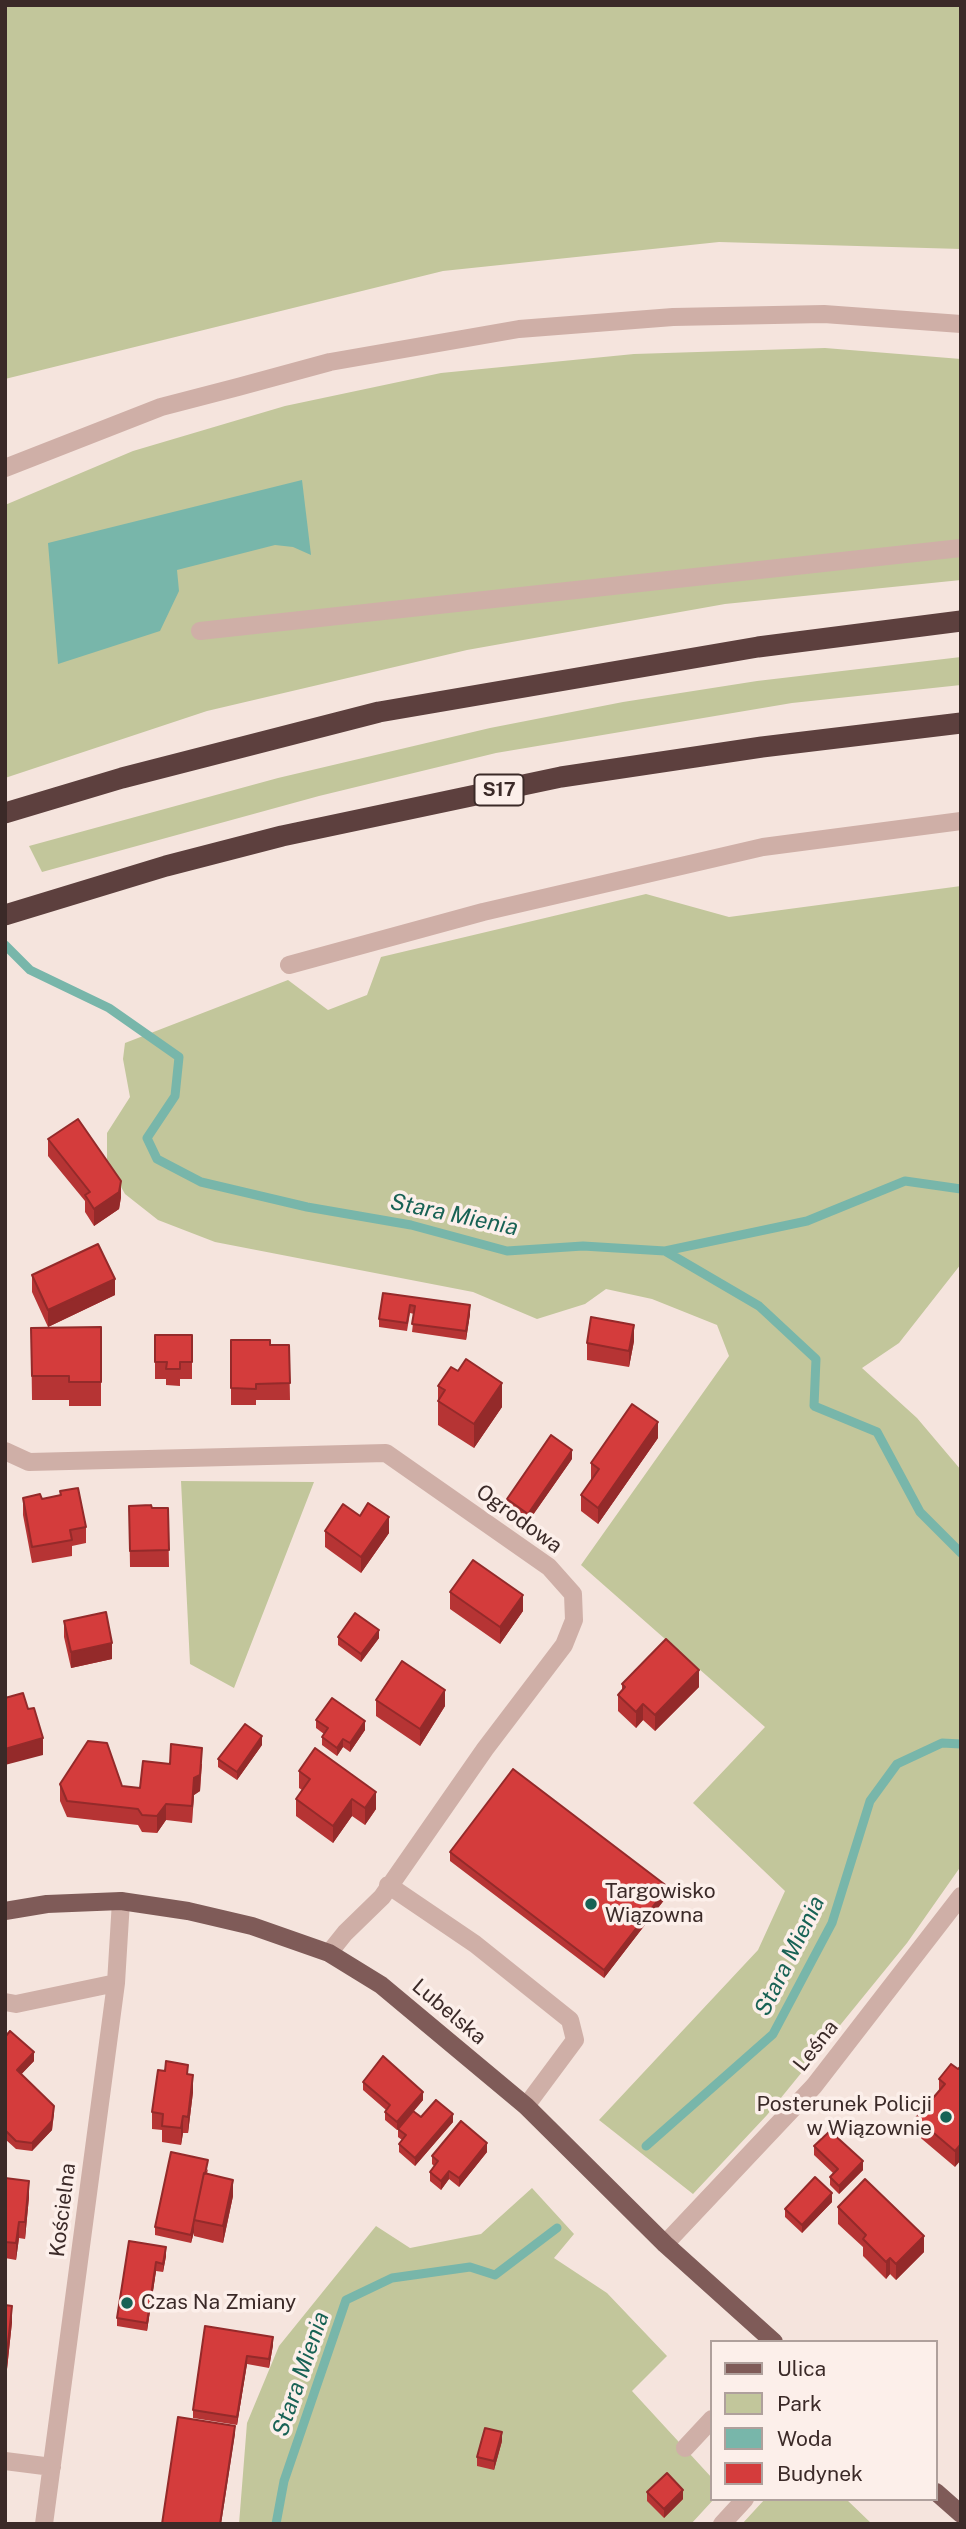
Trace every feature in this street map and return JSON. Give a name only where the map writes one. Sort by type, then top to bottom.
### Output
[{"type":"highway","points":[[5,813],[122,778],[379,712],[758,647],[961,621]]},
{"type":"highway","name":"S17","points":[[5,915],[166,866],[282,836],[548,780],[762,747],[961,723]]},
{"type":"main road","name":"Lubelska","points":[[5,1911],[47,1904],[121,1901],[188,1911],[252,1926],[329,1953],[381,1985],[526,2106],[665,2244],[772,2340]]},
{"type":"main road","points":[[938,2494],[961,2514]]},
{"type":"street","points":[[5,468],[161,407],[264,379],[330,362],[519,329],[673,317],[824,314],[961,324]]},
{"type":"street","points":[[200,631],[961,548]]},
{"type":"street","points":[[289,965],[483,912],[763,847],[961,821]]},
{"type":"street","name":"Ogrodowa","points":[[5,1451],[29,1462],[386,1453],[549,1567],[573,1594],[574,1620],[564,1645],[485,1749],[382,1897],[345,1933],[329,1953]]},
{"type":"street","points":[[388,1885],[475,1944],[570,2020],[575,2040],[526,2106]]},
{"type":"street","name":"Leśna","points":[[665,2244],[814,2086],[961,1896]]},
{"type":"street","name":"Kościelna","points":[[44,2524],[116,1983],[121,1901]]},
{"type":"street","points":[[5,2002],[16,2004],[116,1983]]},
{"type":"street","points":[[685,2448],[710,2421]]},
{"type":"street","points":[[5,2461],[52,2467]]},
{"type":"street","points":[[722,2524],[743,2501]]},
{"type":"green space","points":[[5,5],[961,5],[961,249],[719,242],[443,271],[5,379]]},
{"type":"green space","points":[[825,348],[961,359],[961,580],[725,604],[467,650],[207,711],[5,778],[5,505],[133,451],[285,406],[441,373],[634,354]]},
{"type":"green space","points":[[961,657],[961,685],[792,703],[496,753],[319,796],[42,872],[29,846],[278,778],[490,728],[623,702],[757,681]]},
{"type":"green space","points":[[961,886],[961,1264],[899,1343],[862,1368],[917,1418],[961,1470],[961,1866],[907,1943],[767,2115],[693,2194],[599,2120],[758,1950],[785,1891],[693,1803],[765,1727],[581,1565],[729,1356],[717,1325],[652,1299],[606,1289],[585,1304],[537,1319],[473,1292],[215,1242],[158,1220],[125,1194],[107,1162],[107,1133],[130,1097],[123,1059],[125,1043],[288,980],[328,1010],[367,995],[381,957],[646,894],[729,917]]},
{"type":"green space","points":[[181,1481],[314,1482],[234,1688],[190,1664]]},
{"type":"green space","points":[[532,2188],[574,2234],[554,2258],[607,2293],[667,2356],[632,2391],[710,2476],[710,2501],[712,2501],[691,2524],[239,2524],[247,2423],[279,2346],[376,2226],[410,2248],[481,2234]]},
{"type":"green space","points":[[763,2501],[848,2501],[872,2524],[742,2524]]},
{"type":"water","points":[[302,480],[311,555],[293,547],[275,545],[177,570],[179,591],[160,631],[58,664],[48,543]]},
{"type":"building","points":[[78,1119],[121,1181],[119,1192],[94,1209],[85,1195],[90,1192],[48,1139]]},
{"type":"building","points":[[98,1244],[115,1279],[48,1310],[32,1275]]},
{"type":"building","points":[[383,1293],[470,1305],[466,1331],[412,1324],[415,1306],[410,1305],[407,1323],[379,1319]]},
{"type":"building","points":[[591,1317],[634,1325],[629,1351],[587,1343]]},
{"type":"building","points":[[101,1327],[101,1382],[69,1382],[69,1376],[32,1376],[31,1328]]},
{"type":"building","points":[[155,1335],[192,1335],[192,1362],[180,1362],[180,1369],[166,1369],[167,1362],[155,1362]]},
{"type":"building","points":[[231,1340],[270,1340],[270,1345],[289,1345],[290,1383],[256,1384],[256,1389],[231,1388]]},
{"type":"building","points":[[466,1359],[502,1383],[474,1424],[438,1401],[445,1390],[438,1386],[451,1367],[458,1371]]},
{"type":"building","points":[[632,1404],[658,1422],[598,1508],[581,1495],[599,1469],[591,1463]]},
{"type":"building","points":[[551,1435],[572,1450],[528,1514],[507,1499]]},
{"type":"building","points":[[78,1488],[86,1527],[70,1530],[72,1540],[32,1547],[23,1498],[40,1494],[42,1499],[61,1495],[60,1491]]},
{"type":"building","points":[[368,1503],[389,1517],[361,1557],[325,1531],[343,1504],[360,1516]]},
{"type":"building","points":[[151,1505],[152,1508],[168,1508],[169,1550],[130,1551],[129,1506]]},
{"type":"building","points":[[473,1560],[523,1595],[500,1627],[450,1592]]},
{"type":"building","points":[[106,1612],[112,1643],[71,1652],[64,1621]]},
{"type":"building","points":[[355,1613],[379,1630],[361,1654],[338,1637]]},
{"type":"building","points":[[666,1639],[699,1670],[655,1715],[643,1704],[636,1712],[618,1695],[625,1687],[622,1684]]},
{"type":"building","points":[[402,1661],[445,1690],[420,1729],[376,1700]]},
{"type":"building","points":[[23,1693],[28,1709],[34,1708],[43,1738],[5,1749],[5,1698]]},
{"type":"building","points":[[332,1698],[365,1721],[350,1743],[343,1739],[337,1748],[322,1737],[328,1728],[316,1720]]},
{"type":"building","points":[[245,1724],[262,1736],[237,1772],[218,1759]]},
{"type":"building","points":[[88,1741],[107,1743],[122,1786],[140,1788],[143,1761],[170,1764],[171,1744],[202,1748],[200,1775],[194,1778],[192,1806],[166,1804],[157,1816],[142,1815],[138,1809],[67,1801],[60,1784]]},
{"type":"building","points":[[315,1748],[376,1792],[365,1808],[352,1799],[333,1826],[296,1799],[310,1779],[299,1771]]},
{"type":"building","points":[[513,1769],[668,1887],[604,1970],[450,1852]]},
{"type":"building","points":[[10,2031],[34,2052],[17,2070],[54,2106],[52,2121],[32,2143],[16,2141],[5,2130],[5,2037]]},
{"type":"building","points":[[383,2056],[423,2092],[397,2122],[385,2112],[390,2105],[363,2082]]},
{"type":"building","points":[[166,2061],[188,2065],[187,2074],[193,2075],[188,2117],[183,2116],[181,2128],[162,2126],[163,2114],[152,2112],[158,2070],[165,2071]]},
{"type":"building","name":"Posterunek Policji w Wiązownie","points":[[951,2064],[958,2069],[961,2066],[961,2144],[955,2151],[916,2118],[945,2084],[939,2079]]},
{"type":"building","points":[[436,2100],[453,2114],[415,2158],[399,2144],[406,2135],[398,2129],[413,2111],[421,2117]]},
{"type":"building","points":[[461,2121],[487,2143],[459,2178],[449,2171],[441,2181],[430,2172],[438,2161],[432,2156]]},
{"type":"building","points":[[830,2131],[863,2161],[839,2186],[830,2177],[838,2169],[814,2146]]},
{"type":"building","points":[[171,2152],[208,2160],[191,2235],[155,2227]]},
{"type":"building","points":[[204,2173],[233,2180],[223,2226],[194,2220]]},
{"type":"building","points":[[815,2177],[832,2193],[802,2225],[785,2209]]},
{"type":"building","points":[[5,2178],[29,2181],[25,2222],[19,2222],[16,2243],[5,2242]]},
{"type":"building","points":[[865,2179],[924,2236],[896,2264],[890,2258],[886,2262],[863,2239],[866,2235],[838,2207]]},
{"type":"building","points":[[129,2241],[166,2247],[163,2264],[156,2262],[147,2323],[117,2318]]},
{"type":"building","points":[[5,2305],[12,2306],[7,2353],[5,2353]]},
{"type":"building","points":[[205,2326],[273,2337],[269,2359],[247,2356],[237,2417],[193,2410]]},
{"type":"building","points":[[178,2417],[235,2426],[220,2524],[162,2524]]},
{"type":"building","points":[[485,2428],[502,2432],[494,2461],[477,2457]]},
{"type":"building","points":[[667,2473],[683,2490],[664,2509],[647,2492]]},
{"type":"waterway","name":"Stara Mienia","points":[[5,945],[30,970],[109,1008],[179,1057],[175,1096],[147,1138],[157,1159],[201,1182],[307,1207],[411,1225],[507,1251],[583,1246],[665,1251],[759,1306],[816,1359],[814,1406],[877,1432],[920,1512],[961,1553]]},
{"type":"waterway","points":[[665,1251],[807,1221],[905,1181],[961,1189]]},
{"type":"waterway","name":"Stara Mienia","points":[[646,2146],[773,2034],[832,1923],[870,1801],[897,1764],[942,1743],[961,1744]]},
{"type":"waterway","name":"Stara Mienia","points":[[276,2524],[284,2481],[346,2300],[392,2278],[470,2267],[495,2275],[557,2228]]},
{"type":"place","name":"Targowisko Wiązowna","points":[[591,1904]]},
{"type":"place","name":"Posterunek Policji w Wiązownie","points":[[946,2117]]},
{"type":"place","name":"Czas Na Zmiany","points":[[127,2303]]}]
